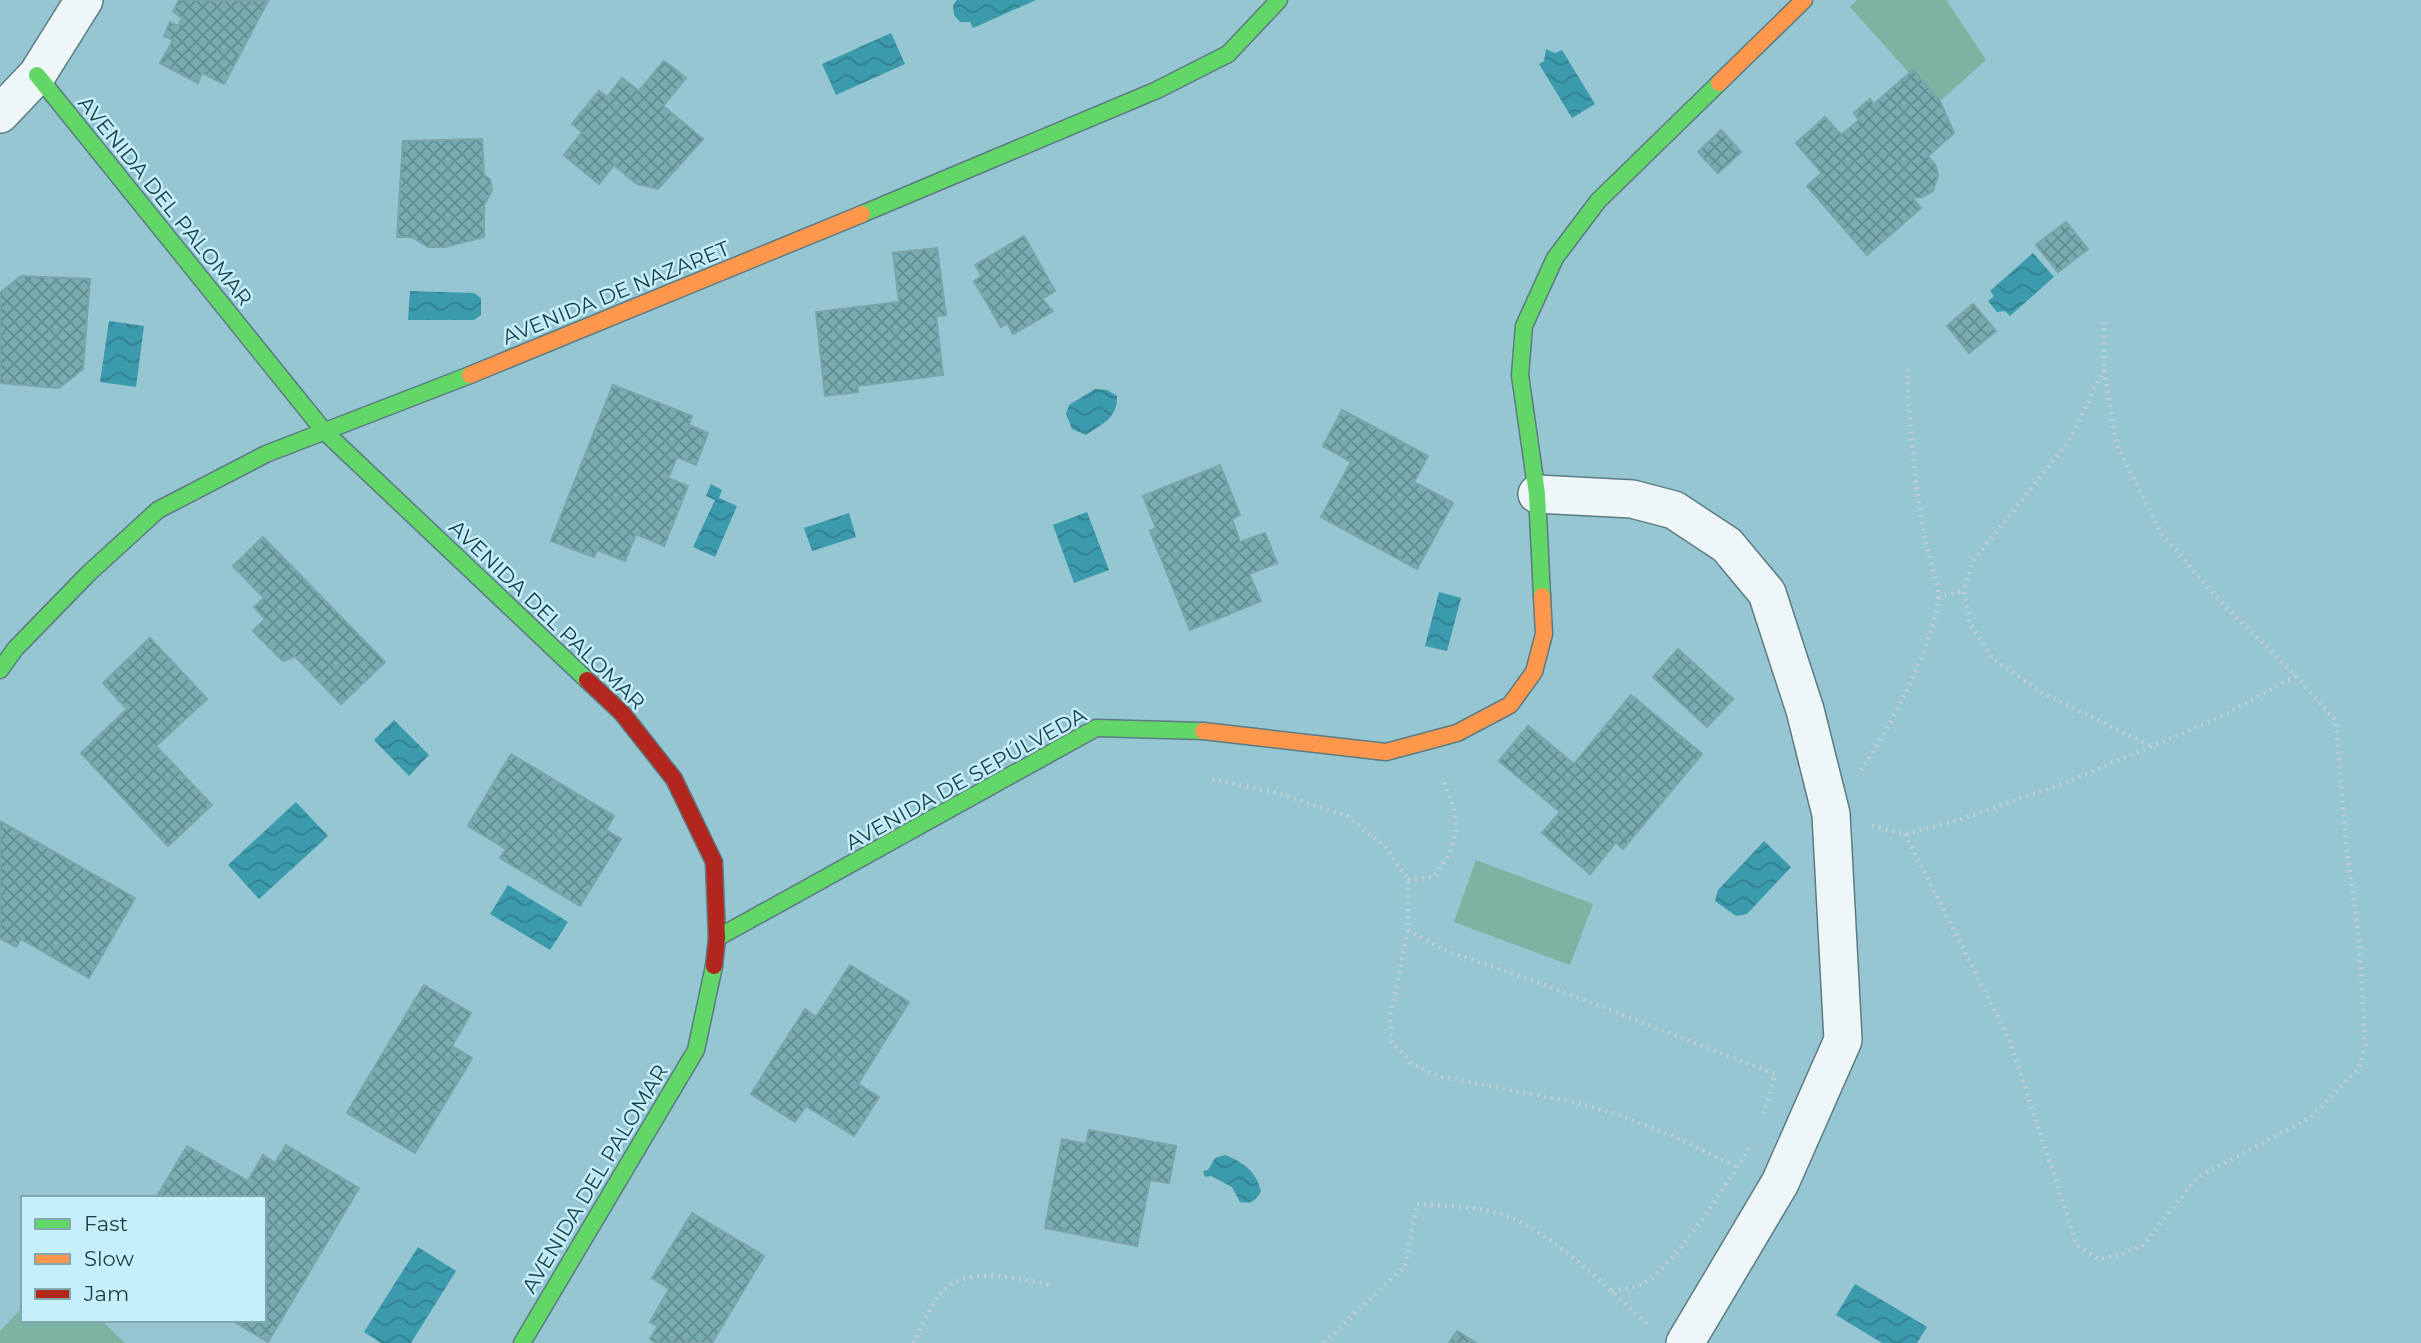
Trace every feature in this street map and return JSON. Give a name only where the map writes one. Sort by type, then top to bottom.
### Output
[{"type":"street","points":[[0,114],[37,75],[84,0]]},
{"type":"street","name":"AVENIDA DE NAZARET","points":[[0,670],[15,649],[89,573],[158,510],[266,454],[692,285],[1157,90],[1227,54],[1279,0]]},
{"type":"street","name":"AVENIDA DE SEPÚLVEDA","points":[[717,938],[1096,727],[1231,732],[1386,752],[1457,733],[1510,705],[1534,672],[1544,634],[1537,495],[1520,375],[1524,326],[1555,258],[1598,201],[1804,0]]},
{"type":"street","name":"AVENIDA DEL PALOMAR","points":[[37,75],[324,431],[622,713],[674,779],[714,862],[717,938],[711,990],[696,1050],[522,1343]]},
{"type":"street","points":[[1537,495],[1632,499],[1674,510],[1727,545],[1767,593],[1805,710],[1830,815],[1843,1040],[1780,1183],[1669,1339]]},
{"type":"path","points":[[1905,834],[2010,1041],[2077,1245],[2098,1259],[2121,1255],[2143,1245],[2198,1177],[2311,1117],[2359,1068],[2365,1045],[2360,947],[2346,844],[2336,722],[2296,676],[2220,601],[2161,533],[2116,443],[2105,369],[2104,322]]},
{"type":"path","points":[[1907,364],[1913,460],[1925,539],[1938,598],[1929,638],[1878,745],[1830,815],[1905,834],[1959,820],[2153,747],[2218,718],[2296,676]]},
{"type":"path","points":[[2105,369],[2069,441],[1973,561],[1964,590],[1969,622],[1993,659],[2043,694],[2153,747]]},
{"type":"path","points":[[1938,598],[1964,590]]},
{"type":"path","points":[[1408,880],[1434,877],[1449,857],[1458,830],[1448,792],[1426,742]]},
{"type":"path","points":[[1212,779],[1281,794],[1347,816],[1385,846],[1408,880],[1408,930],[1390,1019],[1392,1042],[1411,1063],[1437,1076],[1574,1102],[1616,1114],[1671,1135],[1737,1167]]},
{"type":"path","points":[[1408,930],[1442,949],[1548,986],[1775,1074],[1762,1121]]},
{"type":"path","points":[[1612,1291],[1643,1283],[1666,1263],[1751,1144]]},
{"type":"path","points":[[1325,1343],[1405,1266],[1417,1204],[1456,1207],[1508,1216],[1565,1252],[1669,1339]]},
{"type":"path","points":[[913,1343],[941,1293],[960,1281],[995,1275],[1052,1285]]},
{"type":"green space","points":[[1857,0],[1946,0],[1986,60],[1940,101],[1913,70],[1909,73],[1850,7]]},
{"type":"green space","points":[[1476,860],[1593,904],[1570,965],[1454,922]]},
{"type":"green space","points":[[21,1309],[21,1322],[103,1322],[125,1343],[0,1343],[0,1331]]},
{"type":"water","points":[[957,0],[1036,0],[973,28],[970,22],[960,22],[954,15],[953,5]]},
{"type":"water","points":[[891,33],[905,64],[836,95],[822,64]]},
{"type":"water","points":[[1546,49],[1555,53],[1562,50],[1595,104],[1572,118],[1539,64],[1544,61]]},
{"type":"water","points":[[2033,253],[2054,277],[2010,316],[2005,311],[1997,312],[1988,301],[1994,296],[1990,291]]},
{"type":"water","points":[[410,291],[474,293],[481,298],[481,315],[474,320],[408,320]]},
{"type":"water","points":[[109,321],[144,326],[136,387],[100,382]]},
{"type":"water","points":[[1095,389],[1107,390],[1117,396],[1117,404],[1108,420],[1086,435],[1072,429],[1066,414],[1069,405]]},
{"type":"water","points":[[711,484],[722,490],[719,498],[737,506],[715,557],[693,547],[715,500],[706,496]]},
{"type":"water","points":[[1087,512],[1109,570],[1074,583],[1053,525]]},
{"type":"water","points":[[849,513],[856,537],[812,551],[804,528]]},
{"type":"water","points":[[1439,592],[1461,598],[1447,651],[1425,646]]},
{"type":"water","points":[[394,720],[429,755],[409,776],[374,740]]},
{"type":"water","points":[[296,802],[328,836],[259,899],[228,865]]},
{"type":"water","points":[[1764,841],[1791,867],[1747,914],[1736,916],[1715,901],[1718,890]]},
{"type":"water","points":[[508,885],[568,922],[550,950],[490,914]]},
{"type":"water","points":[[1225,1155],[1243,1164],[1256,1178],[1261,1191],[1253,1201],[1240,1202],[1232,1187],[1211,1176],[1205,1177],[1203,1171],[1208,1170],[1215,1158]]},
{"type":"water","points":[[418,1247],[456,1271],[411,1343],[381,1343],[364,1332]]},
{"type":"water","points":[[1855,1284],[1927,1327],[1917,1343],[1882,1343],[1836,1315]]},
{"type":"building","points":[[179,0],[268,1],[224,84],[202,73],[198,83],[160,63],[173,40],[164,36],[170,22],[178,26],[182,18],[173,12]]},
{"type":"building","points":[[664,61],[686,78],[663,106],[703,139],[658,189],[637,184],[614,165],[599,184],[564,155],[582,132],[572,124],[599,91],[607,97],[622,78],[639,91]]},
{"type":"building","points":[[1913,70],[1940,101],[1954,133],[1928,156],[1936,166],[1938,175],[1933,191],[1922,197],[1912,198],[1921,208],[1867,255],[1807,186],[1822,173],[1796,143],[1825,117],[1841,135],[1859,120],[1854,113],[1870,99],[1874,104]]},
{"type":"building","points":[[1721,130],[1741,152],[1718,173],[1698,152]]},
{"type":"building","points":[[482,139],[484,175],[490,179],[492,190],[484,205],[484,237],[445,247],[428,247],[412,237],[397,237],[403,141]]},
{"type":"building","points":[[2066,222],[2088,249],[2058,272],[2036,245]]},
{"type":"building","points":[[1024,236],[1055,291],[1042,299],[1053,311],[1013,334],[1007,323],[1001,327],[974,281],[982,276],[975,265]]},
{"type":"building","points":[[937,248],[946,315],[936,316],[943,375],[857,386],[858,392],[825,396],[816,312],[899,302],[893,253]]},
{"type":"building","points":[[21,276],[90,279],[83,369],[59,388],[0,383],[0,293]]},
{"type":"building","points":[[1973,304],[1996,331],[1969,353],[1947,326]]},
{"type":"building","points":[[613,385],[692,416],[689,425],[708,433],[696,465],[677,457],[668,478],[688,486],[664,546],[636,534],[625,561],[597,550],[594,557],[551,541]]},
{"type":"building","points":[[1342,410],[1428,456],[1414,482],[1453,503],[1417,569],[1321,517],[1351,462],[1323,446]]},
{"type":"building","points":[[1220,465],[1240,515],[1232,519],[1240,542],[1265,533],[1277,563],[1249,574],[1261,601],[1190,630],[1150,531],[1156,528],[1143,496]]},
{"type":"building","points":[[263,537],[385,662],[341,704],[295,656],[283,661],[253,631],[265,619],[254,607],[264,598],[233,566]]},
{"type":"building","points":[[150,638],[207,699],[156,746],[212,805],[168,846],[81,753],[127,709],[103,683]]},
{"type":"building","points":[[1678,649],[1733,699],[1707,727],[1653,677]]},
{"type":"building","points":[[1631,695],[1702,754],[1623,849],[1616,842],[1590,874],[1542,833],[1560,812],[1499,761],[1528,726],[1574,764]]},
{"type":"building","points":[[511,754],[614,816],[606,830],[621,839],[580,906],[500,858],[506,849],[468,826]]},
{"type":"building","points":[[0,821],[135,898],[89,978],[21,939],[16,947],[0,938]]},
{"type":"building","points":[[850,965],[909,1002],[858,1084],[879,1097],[854,1136],[806,1106],[795,1122],[751,1094],[805,1009],[816,1017]]},
{"type":"building","points":[[424,985],[471,1013],[452,1046],[472,1058],[415,1153],[347,1113]]},
{"type":"building","points":[[1089,1130],[1176,1146],[1169,1183],[1150,1180],[1137,1246],[1045,1228],[1062,1139],[1086,1144]]},
{"type":"building","points":[[286,1145],[359,1188],[268,1342],[234,1322],[266,1322],[266,1196],[157,1196],[187,1146],[248,1181],[263,1155],[275,1163]]},
{"type":"building","points":[[692,1213],[764,1256],[712,1343],[656,1343],[650,1339],[658,1326],[650,1322],[669,1289],[652,1278]]},
{"type":"building","points":[[1457,1331],[1476,1343],[1449,1343]]},
{"type":"traffic: fast","points":[[862,214],[1157,90],[1228,54],[1279,0]]},
{"type":"traffic: fast","points":[[37,75],[324,431],[587,680]]},
{"type":"traffic: fast","points":[[1542,596],[1537,494],[1520,375],[1524,326],[1555,258],[1598,201],[1719,83]]},
{"type":"traffic: fast","points":[[0,670],[15,649],[89,573],[158,510],[266,454],[470,375]]},
{"type":"traffic: fast","points":[[717,938],[1096,728],[1203,731]]},
{"type":"traffic: fast","points":[[522,1343],[696,1050],[714,966]]},
{"type":"traffic: slow","points":[[1719,83],[1804,0]]},
{"type":"traffic: slow","points":[[470,375],[862,214]]},
{"type":"traffic: slow","points":[[1203,731],[1386,752],[1457,733],[1510,705],[1534,672],[1544,634],[1542,596]]},
{"type":"traffic: jam","points":[[587,680],[622,713],[674,779],[714,862],[717,938],[714,966]]}]
